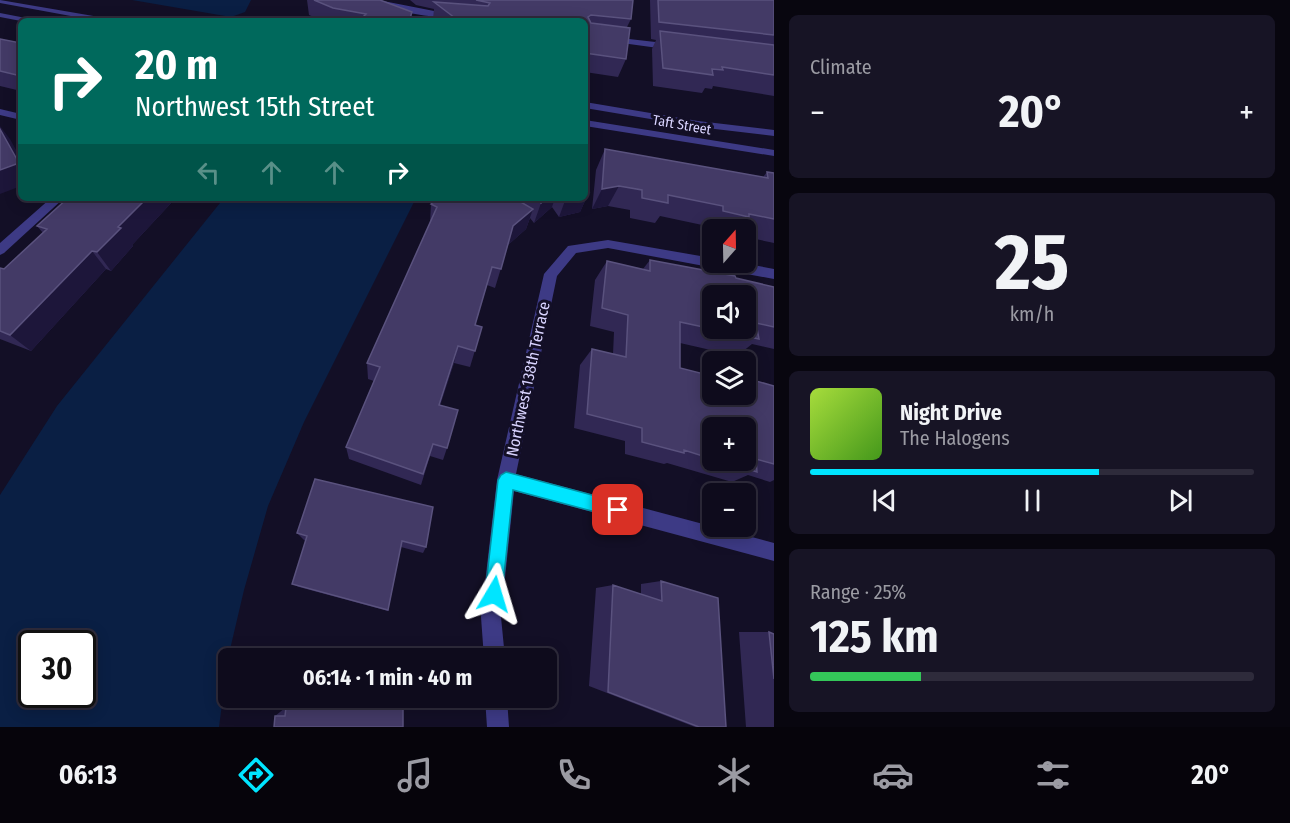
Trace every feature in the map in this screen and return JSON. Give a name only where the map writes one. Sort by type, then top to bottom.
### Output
[{"type":"street","points":[[372,0],[384,5],[463,18]]},
{"type":"street","points":[[0,1],[94,18]]},
{"type":"street","points":[[0,15],[18,18]]},
{"type":"street","points":[[588,36],[680,48]]},
{"type":"street","name":"Taft Street","points":[[588,106],[698,124],[774,133]]},
{"type":"street","points":[[0,112],[18,116]]},
{"type":"street","name":"Taft Street","points":[[588,123],[774,153]]},
{"type":"street","points":[[0,250],[55,201]]},
{"type":"street","name":"Northwest 138th Terrace","points":[[493,648],[491,617],[506,480],[551,274],[572,249],[608,244],[774,274]]},
{"type":"street","points":[[506,480],[774,552]]},
{"type":"street","points":[[497,708],[498,727]]},
{"type":"water","points":[[132,0],[251,0],[245,12],[231,17]]},
{"type":"water","points":[[222,201],[414,201],[304,422],[268,506],[230,648],[218,648],[218,708],[221,708],[219,727],[0,727],[0,495],[57,406]]},
{"type":"building","points":[[314,0],[380,0],[412,12],[410,18],[362,18],[366,14],[333,8]]},
{"type":"building","points":[[476,0],[633,0],[631,19],[591,15],[588,17],[591,23],[630,28],[626,59],[588,53],[588,18],[455,18],[434,2],[488,6],[490,3]]},
{"type":"building","points":[[658,0],[774,0],[774,35],[659,22]]},
{"type":"building","points":[[660,31],[774,45],[774,75],[722,67],[723,70],[712,69],[713,75],[663,68]]},
{"type":"building","points":[[0,39],[18,42],[18,75],[0,71]]},
{"type":"building","points":[[0,129],[18,163],[0,170]]},
{"type":"building","points":[[605,149],[768,178],[767,172],[774,173],[774,219],[749,214],[749,217],[723,211],[723,206],[668,195],[668,203],[642,198],[642,190],[619,186],[602,189]]},
{"type":"building","points":[[65,201],[144,201],[97,252],[92,251],[10,335],[0,331],[0,268],[4,269],[47,229],[37,226]]},
{"type":"building","points":[[435,201],[519,201],[533,209],[513,226],[501,269],[492,267],[475,325],[482,327],[475,351],[458,346],[439,405],[458,410],[447,448],[433,444],[423,474],[346,447],[380,367],[367,363],[437,207],[431,204]]},
{"type":"building","points":[[650,260],[702,270],[702,273],[735,276],[774,287],[774,327],[756,323],[756,285],[702,285],[702,327],[680,322],[680,368],[702,374],[702,405],[756,405],[756,381],[774,386],[774,464],[756,459],[756,417],[702,417],[702,456],[642,442],[642,428],[587,414],[592,349],[626,357],[628,315],[602,308],[607,261],[650,271]]},
{"type":"building","points":[[756,323],[759,339],[756,338]]},
{"type":"building","points":[[315,479],[433,507],[426,547],[402,541],[388,610],[292,584],[307,536],[297,533]]},
{"type":"building","points":[[661,581],[718,598],[726,727],[699,727],[608,692],[613,585],[662,601]]},
{"type":"building","points":[[769,632],[774,634],[774,679]]},
{"type":"building","points":[[286,708],[403,708],[403,727],[274,727],[275,716],[285,716]]},
{"type":"route","points":[[494,594],[506,480],[618,510]]}]
